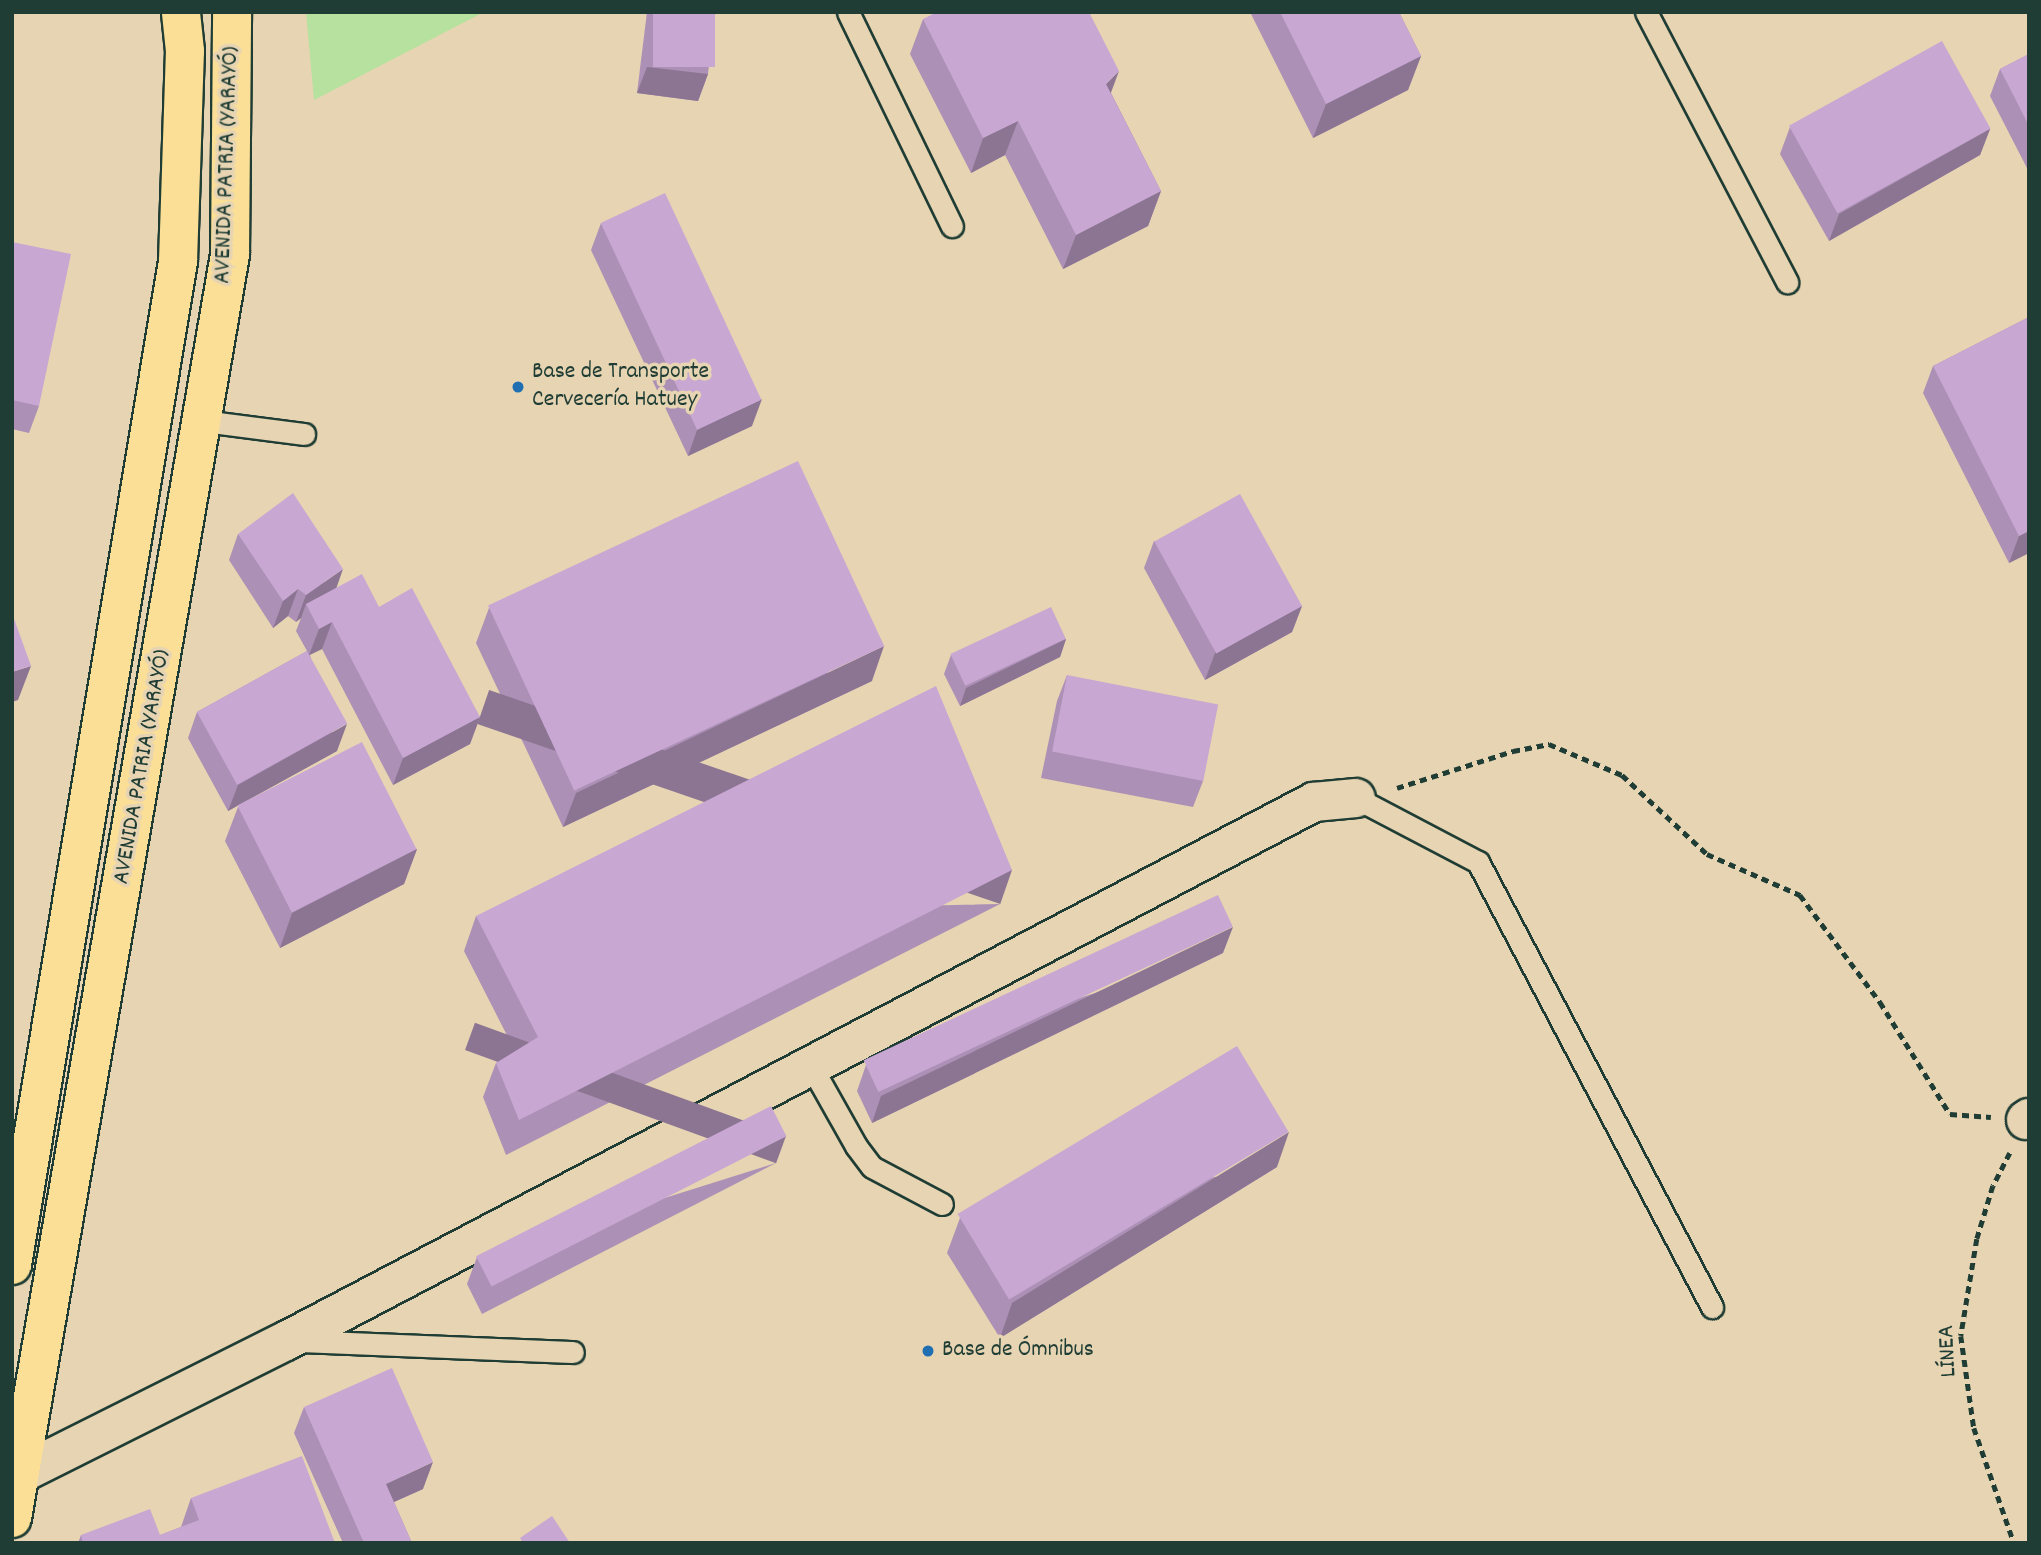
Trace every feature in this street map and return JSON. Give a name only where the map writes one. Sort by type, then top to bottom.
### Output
[{"type":"main road","name":"AVENIDA PATRIA (YARAYÓ)","points":[[12,1265],[178,261],[185,51],[181,12]]},
{"type":"main road","name":"AVENIDA PATRIA (YARAYÓ)","points":[[12,1518],[230,254],[232,12]]},
{"type":"street","points":[[20,1474],[286,1341],[1314,802],[1356,798]]},
{"type":"lane","points":[[848,12],[952,226]]},
{"type":"lane","points":[[1646,12],[1787,282]]},
{"type":"lane","points":[[203,421],[304,434]]},
{"type":"lane","points":[[1356,798],[1478,862],[1712,1307]]},
{"type":"lane","points":[[811,1066],[856,1146],[872,1167],[942,1204]]},
{"type":"lane","points":[[286,1341],[573,1352]]},
{"type":"path","points":[[1356,798],[1414,784],[1513,751],[1549,744],[1622,775],[1707,854],[1800,895],[1880,1002],[1950,1114],[2027,1119]]},
{"type":"path","name":"LÍNEA","points":[[2014,1543],[1974,1429],[1961,1336],[1976,1239],[1993,1186],[2027,1119]]},
{"type":"green space","points":[[306,12],[484,12],[314,100]]},
{"type":"building","points":[[653,12],[715,12],[715,67],[653,67]]},
{"type":"building","points":[[937,12],[1089,12],[1119,71],[1106,84],[1161,191],[1076,235],[1018,121],[983,138],[923,19]]},
{"type":"building","points":[[1280,12],[1399,12],[1421,56],[1326,104]]},
{"type":"building","points":[[1942,41],[1990,128],[1837,213],[1789,126]]},
{"type":"building","points":[[2029,54],[2029,126],[2000,69]]},
{"type":"building","points":[[665,193],[761,400],[697,430],[601,223]]},
{"type":"building","points":[[12,242],[71,254],[39,406],[12,400]]},
{"type":"building","points":[[2029,317],[2029,531],[2019,536],[1933,366]]},
{"type":"building","points":[[798,461],[884,646],[574,790],[488,606]]},
{"type":"building","points":[[293,493],[343,569],[306,595],[298,589],[283,601],[238,534]]},
{"type":"building","points":[[1240,494],[1302,606],[1216,653],[1154,542]]},
{"type":"building","points":[[362,574],[379,607],[412,588],[480,717],[403,758],[332,622],[319,629],[306,604]]},
{"type":"building","points":[[1051,607],[1066,639],[965,686],[950,654]]},
{"type":"building","points":[[12,613],[31,666],[12,672]]},
{"type":"building","points":[[307,651],[347,724],[237,785],[197,712]]},
{"type":"building","points":[[1067,675],[1218,704],[1203,781],[1052,752]]},
{"type":"building","points":[[936,686],[1012,870],[519,1120],[496,1063],[538,1037],[476,916]]},
{"type":"building","points":[[362,742],[416,849],[292,912],[237,806]]},
{"type":"building","points":[[1218,895],[1233,927],[878,1092],[864,1060]]},
{"type":"building","points":[[1237,1046],[1289,1132],[1009,1300],[958,1214]]},
{"type":"building","points":[[771,1106],[786,1136],[492,1287],[476,1256]]},
{"type":"building","points":[[392,1368],[433,1462],[386,1484],[412,1543],[364,1543],[304,1407]]},
{"type":"building","points":[[302,1456],[335,1543],[83,1543],[81,1535],[150,1509],[160,1535],[199,1520],[191,1498]]},
{"type":"building","points":[[552,1516],[570,1543],[523,1543],[520,1538]]},
{"type":"place","name":"Base de Transporte Cervecería Hatuey","points":[[518,387]]},
{"type":"place","name":"Base de Ómnibus","points":[[928,1351]]}]
